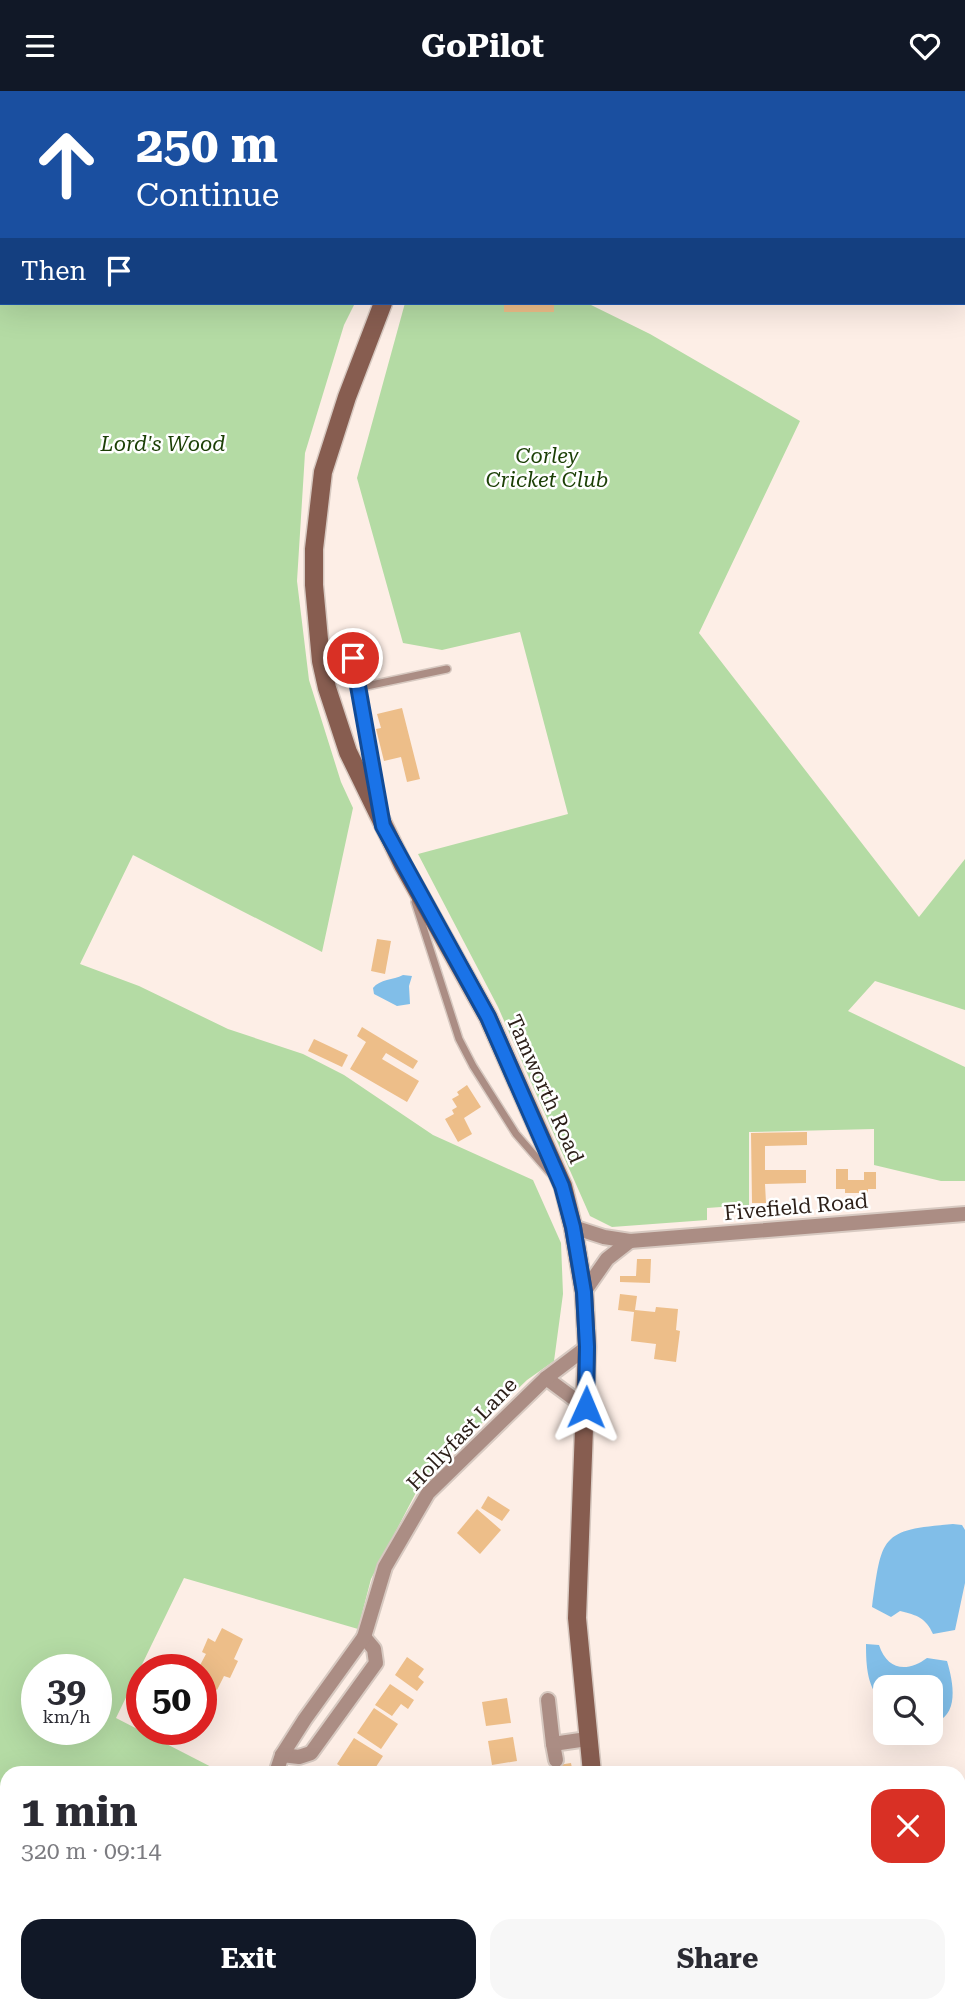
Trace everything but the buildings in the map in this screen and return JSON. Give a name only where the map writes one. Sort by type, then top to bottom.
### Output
[{"type":"main road","name":"Tamworth Road","points":[[382,305],[347,397],[323,472],[314,549],[318,643],[327,688],[348,752],[403,865],[488,1017],[562,1186],[573,1227],[584,1292],[587,1347],[577,1618],[591,1766]]},
{"type":"street","name":"Fivefield Road","points":[[573,1227],[604,1237],[630,1241],[965,1213]]},
{"type":"street","points":[[584,1292],[603,1264],[630,1241]]},
{"type":"street","name":"Hollyfast Lane","points":[[278,1766],[282,1755],[364,1637],[385,1567],[428,1493],[546,1378],[587,1347]]},
{"type":"street","name":"Hollyfast Lane","points":[[546,1378],[586,1407]]},
{"type":"street","points":[[282,1755],[299,1757],[311,1753],[376,1663],[374,1649],[364,1637]]},
{"type":"street","points":[[548,1700],[556,1760]]},
{"type":"street","points":[[553,1744],[587,1739]]},
{"type":"lane","points":[[318,643],[353,658],[383,826]]},
{"type":"lane","points":[[357,688],[447,669]]},
{"type":"lane","points":[[403,865],[459,1039],[516,1134],[562,1186]]},
{"type":"green space","name":"Lord's Wood","points":[[0,305],[354,305],[344,325],[305,453],[297,581],[309,680],[341,782],[353,808],[322,952],[133,855],[80,964],[139,986],[228,1029],[303,1054],[344,1075],[433,1135],[533,1180],[561,1243],[563,1294],[554,1361],[527,1380],[422,1481],[371,1579],[358,1629],[184,1578],[147,1654],[126,1654],[126,1697],[116,1718],[126,1723],[126,1745],[169,1745],[209,1766],[0,1766]]},
{"type":"green space","name":"Corley Cricket Club","points":[[404,305],[591,305],[650,334],[800,421],[699,633],[919,917],[965,859],[965,1010],[875,981],[848,1011],[965,1067],[965,1181],[941,1181],[874,1165],[874,1129],[749,1132],[749,1205],[707,1208],[707,1220],[612,1227],[590,1216],[498,1007],[418,854],[568,814],[520,632],[442,650],[403,643],[357,478]]},
{"type":"water","points":[[403,975],[412,976],[409,986],[410,1004],[397,1006],[374,994],[373,988],[376,985]]},
{"type":"water","points":[[962,1525],[965,1530],[965,1583],[955,1630],[933,1634],[927,1624],[916,1616],[900,1611],[891,1617],[872,1607],[879,1565],[889,1541],[898,1534],[911,1530]]},
{"type":"water","points":[[866,1644],[879,1645],[887,1660],[898,1667],[912,1666],[927,1658],[947,1661],[953,1698],[947,1714],[943,1718],[943,1675],[873,1675],[873,1690],[867,1669]]},
{"type":"route","points":[[353,658],[383,826],[488,1017],[562,1186],[573,1227],[584,1292],[586,1407]]}]
